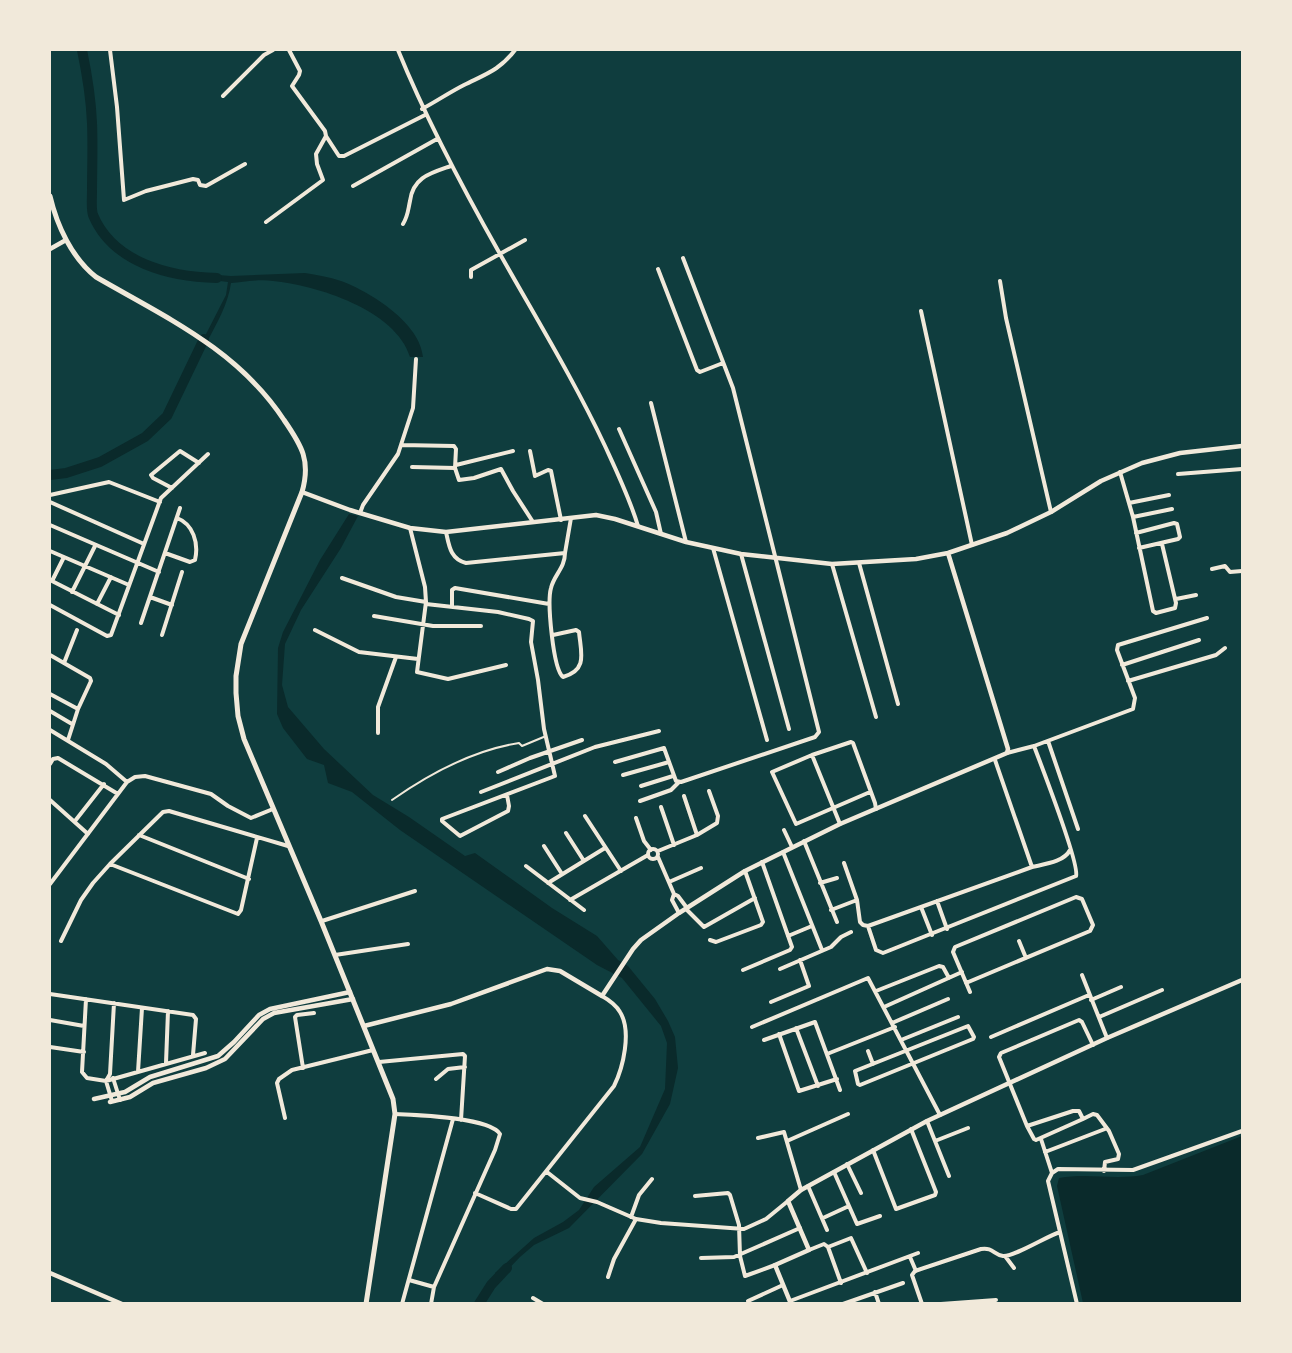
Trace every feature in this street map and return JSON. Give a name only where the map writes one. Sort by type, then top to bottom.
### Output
[{"type":"main road","points":[[50,196],[55,216],[66,240],[88,269],[96,277],[208,341],[258,386],[278,411],[304,456],[307,472],[303,492],[241,644],[236,676],[238,716],[244,739],[393,1099],[395,1114],[366,1304]]},
{"type":"street","points":[[110,50],[124,200],[146,191],[193,179],[198,180],[200,185],[206,186],[245,164]]},
{"type":"street","points":[[223,96],[264,55],[273,50]]},
{"type":"street","points":[[290,50],[300,71],[292,86],[320,122],[339,156],[344,156],[425,115]]},
{"type":"street","points":[[398,50],[437,139],[499,253],[550,340],[595,426],[639,526]]},
{"type":"street","points":[[422,109],[487,75],[500,66],[515,50]]},
{"type":"street","points":[[266,222],[321,182],[323,178],[317,164],[316,154],[326,136]]},
{"type":"street","points":[[352,186],[437,139]]},
{"type":"street","points":[[403,224],[408,216],[411,193],[420,178],[451,165]]},
{"type":"street","points":[[50,249],[66,240]]},
{"type":"street","points":[[471,277],[471,270],[525,240]]},
{"type":"street","points":[[640,801],[670,790],[679,782],[815,737],[819,732],[773,556],[733,388],[683,258]]},
{"type":"street","points":[[658,269],[697,370],[700,372],[723,363]]},
{"type":"street","points":[[1000,281],[1006,318],[1051,512]]},
{"type":"street","points":[[921,311],[972,546]]},
{"type":"street","points":[[360,513],[363,504],[398,454],[401,446],[413,408],[416,359]]},
{"type":"street","points":[[651,403],[686,542]]},
{"type":"street","points":[[619,429],[656,512],[661,534]]},
{"type":"street","points":[[401,446],[452,445],[456,449],[457,478],[461,480],[501,469],[534,523]]},
{"type":"street","points":[[303,492],[350,510],[410,528],[446,532],[606,516],[686,542],[741,554],[832,564],[859,563],[916,559],[972,546],[1051,512],[1101,481],[1142,463],[1180,453],[1242,446]]},
{"type":"street","points":[[172,488],[153,478],[151,474],[180,451],[199,463]]},
{"type":"street","points":[[412,467],[455,466],[513,451]]},
{"type":"street","points":[[530,451],[535,476],[548,470],[551,471],[561,520]]},
{"type":"street","points":[[50,605],[107,636],[113,632],[161,498],[208,454]]},
{"type":"street","points":[[1178,474],[1242,470]]},
{"type":"street","points":[[1120,472],[1155,613],[1175,608],[1176,599],[1162,544]]},
{"type":"street","points":[[50,495],[109,482],[160,502]]},
{"type":"street","points":[[1129,503],[1169,495]]},
{"type":"street","points":[[50,502],[144,544]]},
{"type":"street","points":[[141,623],[180,508]]},
{"type":"street","points":[[1133,517],[1172,509]]},
{"type":"street","points":[[165,553],[190,562],[195,560],[197,544],[188,524],[177,518]]},
{"type":"street","points":[[553,635],[576,630],[579,632],[581,664],[577,670],[563,677],[559,673],[553,635],[549,604],[551,587],[564,565],[571,518]]},
{"type":"street","points":[[1136,534],[1175,523],[1179,538],[1139,548]]},
{"type":"street","points":[[50,525],[159,572]]},
{"type":"street","points":[[410,528],[425,587],[426,603],[417,672],[448,680],[506,665]]},
{"type":"street","points":[[446,532],[454,557],[466,563],[565,553]]},
{"type":"street","points":[[72,592],[95,546]]},
{"type":"street","points":[[712,546],[767,740]]},
{"type":"street","points":[[50,551],[129,585]]},
{"type":"street","points":[[948,553],[1008,749],[1007,753]]},
{"type":"street","points":[[741,554],[789,729]]},
{"type":"street","points":[[64,557],[51,580],[119,615]]},
{"type":"street","points":[[859,563],[898,704]]},
{"type":"street","points":[[832,564],[876,717]]},
{"type":"street","points":[[1212,569],[1225,566],[1230,572],[1242,571]]},
{"type":"street","points":[[162,635],[182,572]]},
{"type":"street","points":[[97,604],[111,577]]},
{"type":"street","points":[[342,578],[396,597],[498,612],[533,621],[530,637],[555,776],[442,820],[460,836],[507,811],[509,806],[507,795]]},
{"type":"street","points":[[452,607],[452,590],[455,588],[549,604]]},
{"type":"street","points":[[1176,599],[1196,595]]},
{"type":"street","points":[[150,597],[172,605]]},
{"type":"street","points":[[374,616],[423,625],[481,626]]},
{"type":"street","points":[[602,996],[641,940],[679,913],[762,861],[840,824],[1007,753],[1034,746],[1133,709],[1135,702],[1116,650],[1118,645],[1207,618]]},
{"type":"street","points":[[64,663],[77,630]]},
{"type":"street","points":[[315,630],[359,652],[418,659]]},
{"type":"street","points":[[1122,665],[1199,640]]},
{"type":"street","points":[[1128,681],[1216,655],[1225,648]]},
{"type":"street","points":[[50,655],[87,676],[91,681],[77,709],[68,740]]},
{"type":"street","points":[[378,733],[378,707],[396,657]]},
{"type":"street","points":[[50,694],[77,709]]},
{"type":"street","points":[[50,711],[72,724]]},
{"type":"street","points":[[50,730],[106,764],[127,782]]},
{"type":"street","points":[[481,792],[595,747],[659,731]]},
{"type":"street","points":[[392,800],[456,762],[504,746],[519,743],[522,746],[546,736]]},
{"type":"street","points":[[498,772],[582,740]]},
{"type":"street","points":[[1048,741],[1078,829]]},
{"type":"street","points":[[870,792],[796,824],[772,773],[812,755],[848,742],[853,743],[876,809]]},
{"type":"street","points":[[868,926],[876,950],[880,953],[932,935],[1074,878],[1078,872],[1034,746]]},
{"type":"street","points":[[615,762],[664,748],[673,776],[679,782]]},
{"type":"street","points":[[812,755],[840,824]]},
{"type":"street","points":[[50,764],[53,759],[58,758],[118,794]]},
{"type":"street","points":[[995,760],[1032,867]]},
{"type":"street","points":[[623,775],[669,762]]},
{"type":"street","points":[[50,884],[127,782],[135,777],[145,776],[211,794],[251,818],[273,809]]},
{"type":"street","points":[[641,786],[673,776]]},
{"type":"street","points":[[75,822],[104,784]]},
{"type":"street","points":[[636,818],[644,841],[651,850],[658,851],[697,835],[717,823],[718,816],[709,791]]},
{"type":"street","points":[[684,796],[697,835]]},
{"type":"street","points":[[50,800],[88,834]]},
{"type":"street","points":[[661,807],[674,845]]},
{"type":"street","points":[[61,941],[81,900],[110,864],[158,815],[169,811],[288,846]]},
{"type":"street","points":[[585,816],[621,871]]},
{"type":"street","points":[[784,830],[792,847]]},
{"type":"street","points":[[566,833],[584,861]]},
{"type":"street","points":[[139,836],[249,879]]},
{"type":"street","points":[[110,864],[235,914],[241,910],[257,838]]},
{"type":"street","points":[[804,841],[837,922]]},
{"type":"street","points":[[544,846],[562,874]]},
{"type":"street","points":[[548,883],[605,848]]},
{"type":"street","points":[[570,900],[648,855],[651,850]]},
{"type":"street","points":[[844,863],[857,900],[860,922],[863,926],[868,926],[1065,857],[1070,850]]},
{"type":"street","points":[[658,851],[658,857],[674,894],[700,925],[706,927],[755,898]]},
{"type":"street","points":[[783,851],[822,950]]},
{"type":"street","points":[[648,855],[653,859],[658,857]]},
{"type":"street","points":[[743,970],[792,949],[762,861]]},
{"type":"street","points":[[526,866],[584,910]]},
{"type":"street","points":[[669,882],[700,868]]},
{"type":"street","points":[[710,940],[716,942],[761,925],[763,922],[745,871]]},
{"type":"street","points":[[820,883],[837,878]]},
{"type":"street","points":[[321,921],[415,891]]},
{"type":"street","points":[[674,894],[672,900],[679,913]]},
{"type":"street","points":[[966,983],[1093,928],[1080,897],[953,949],[966,983],[970,992]]},
{"type":"street","points":[[831,910],[857,900]]},
{"type":"street","points":[[674,906],[682,901]]},
{"type":"street","points":[[937,901],[947,929]]},
{"type":"street","points":[[921,907],[932,935]]},
{"type":"street","points":[[788,936],[812,926]]},
{"type":"street","points":[[780,969],[831,947],[851,932]]},
{"type":"street","points":[[1019,941],[1026,958]]},
{"type":"street","points":[[335,955],[408,944]]},
{"type":"street","points":[[771,1002],[809,986],[800,960]]},
{"type":"street","points":[[876,991],[939,966],[943,967],[949,978]]},
{"type":"street","points":[[364,1026],[451,1004],[547,969],[560,971],[602,996],[619,1010],[626,1030],[624,1060],[620,1074],[603,1101],[515,1210],[475,1193]]},
{"type":"street","points":[[884,1007],[962,972]]},
{"type":"street","points":[[1082,975],[1107,1038]]},
{"type":"street","points":[[752,1027],[868,978],[940,1115]]},
{"type":"street","points":[[547,1172],[577,1196],[636,1219],[740,1229],[766,1219],[807,1186],[927,1121],[1107,1038],[1242,981]]},
{"type":"street","points":[[991,1037],[1121,987]]},
{"type":"street","points":[[1099,1017],[1162,990]]},
{"type":"street","points":[[94,1099],[111,1100],[150,1077],[218,1056],[259,1015],[270,1009],[350,992]]},
{"type":"street","points":[[50,994],[195,1016],[193,1055]]},
{"type":"street","points":[[86,999],[82,1072],[87,1078],[106,1082],[205,1053]]},
{"type":"street","points":[[119,1097],[130,1097],[153,1083],[206,1068],[225,1059],[263,1019],[274,1013],[353,999]]},
{"type":"street","points":[[827,1054],[948,999]]},
{"type":"street","points":[[111,1100],[106,1082],[110,1074],[114,1004]]},
{"type":"street","points":[[138,1072],[142,1008]]},
{"type":"street","points":[[165,1063],[168,1011]]},
{"type":"street","points":[[303,1068],[295,1016],[314,1013]]},
{"type":"street","points":[[902,1040],[958,1017]]},
{"type":"street","points":[[50,1020],[85,1026]]},
{"type":"street","points":[[1093,1045],[1080,1020],[1001,1053],[999,1057],[1034,1139],[1041,1139],[1096,1115],[1111,1134],[1119,1156],[1106,1162],[1104,1171]]},
{"type":"street","points":[[764,1040],[814,1022],[840,1090]]},
{"type":"street","points":[[965,1027],[970,1028],[974,1036],[973,1039],[859,1085],[854,1072],[873,1064],[965,1027]]},
{"type":"street","points":[[796,1028],[818,1086]]},
{"type":"street","points":[[779,1035],[799,1091],[837,1079]]},
{"type":"street","points":[[50,1047],[84,1052]]},
{"type":"street","points":[[285,1118],[278,1081],[290,1071],[374,1050]]},
{"type":"street","points":[[868,1051],[873,1064]]},
{"type":"street","points":[[379,1062],[463,1054],[466,1059],[460,1120]]},
{"type":"street","points":[[436,1079],[448,1069],[465,1067]]},
{"type":"street","points":[[110,1074],[114,1079],[119,1097]]},
{"type":"street","points":[[1027,1126],[1072,1111],[1079,1112],[1083,1119]]},
{"type":"street","points":[[395,1114],[483,1123],[498,1130],[500,1137],[434,1287],[431,1304]]},
{"type":"street","points":[[788,1141],[848,1114]]},
{"type":"street","points":[[402,1304],[453,1119]]},
{"type":"street","points":[[927,1121],[949,1176]]},
{"type":"street","points":[[935,1141],[968,1128]]},
{"type":"street","points":[[873,1149],[896,1209],[935,1195],[936,1192],[911,1129]]},
{"type":"street","points":[[1045,1152],[1105,1129]]},
{"type":"street","points":[[1077,1304],[1048,1181],[1052,1173],[1058,1169],[1104,1171],[1143,1168],[1242,1131]]},
{"type":"street","points":[[758,1138],[784,1132],[801,1190]]},
{"type":"street","points":[[1041,1139],[1052,1173]]},
{"type":"street","points":[[847,1164],[861,1193]]},
{"type":"street","points":[[834,1171],[857,1224],[880,1216]]},
{"type":"street","points":[[631,1217],[639,1195],[652,1179]]},
{"type":"street","points":[[807,1186],[827,1230]]},
{"type":"street","points":[[695,1196],[730,1194],[740,1229],[740,1256],[745,1276],[824,1244],[828,1247],[842,1283]]},
{"type":"street","points":[[788,1201],[809,1250]]},
{"type":"street","points":[[823,1218],[849,1206]]},
{"type":"street","points":[[608,1276],[614,1259],[636,1219]]},
{"type":"street","points":[[701,1258],[724,1259],[740,1256],[800,1228]]},
{"type":"street","points":[[1005,1256],[1060,1232]]},
{"type":"street","points":[[828,1247],[852,1238],[867,1273]]},
{"type":"street","points":[[922,1304],[912,1275],[916,1271],[981,1249],[992,1249],[1005,1256],[1014,1268]]},
{"type":"street","points":[[775,1264],[790,1302],[918,1253]]},
{"type":"street","points":[[910,1257],[916,1271]]},
{"type":"street","points":[[50,1273],[122,1304]]},
{"type":"street","points":[[409,1280],[434,1287]]},
{"type":"street","points":[[843,1304],[903,1283]]},
{"type":"street","points":[[748,1301],[783,1285]]},
{"type":"street","points":[[875,1292],[879,1304]]},
{"type":"street","points":[[533,1298],[543,1304]]},
{"type":"street","points":[[941,1304],[996,1300]]},
{"type":"water","points":[[305,273],[328,277],[353,286],[392,310],[413,332],[420,344],[423,357],[410,357],[402,340],[389,326],[372,313],[352,303],[311,288],[268,280],[231,283],[228,298],[219,319],[208,340],[204,338],[226,295],[228,282],[204,279],[205,274],[231,276]]},
{"type":"water","points":[[349,514],[358,516],[341,548],[301,610],[285,644],[282,685],[288,707],[324,749],[373,795],[465,856],[475,853],[552,908],[597,936],[618,960],[628,966],[655,999],[675,1037],[678,1068],[670,1104],[642,1154],[569,1228],[534,1245],[500,1278],[495,1273],[534,1238],[579,1210],[594,1187],[640,1147],[665,1089],[667,1043],[661,1026],[622,978],[597,965],[400,830],[352,792],[328,783],[324,765],[307,759],[283,728],[277,714],[278,648],[283,632],[320,560]]},
{"type":"water","points":[[1242,1136],[1242,1303],[1083,1303],[1057,1186],[1059,1178],[1143,1175]]},
{"type":"waterway","points":[[82,50],[91,114],[92,210],[102,231],[114,245],[145,264],[181,274],[217,278]]},
{"type":"waterway","points":[[50,475],[66,473],[100,462],[145,437],[167,416],[204,339]]},
{"type":"waterway","points":[[479,1304],[491,1285],[507,1268]]}]
